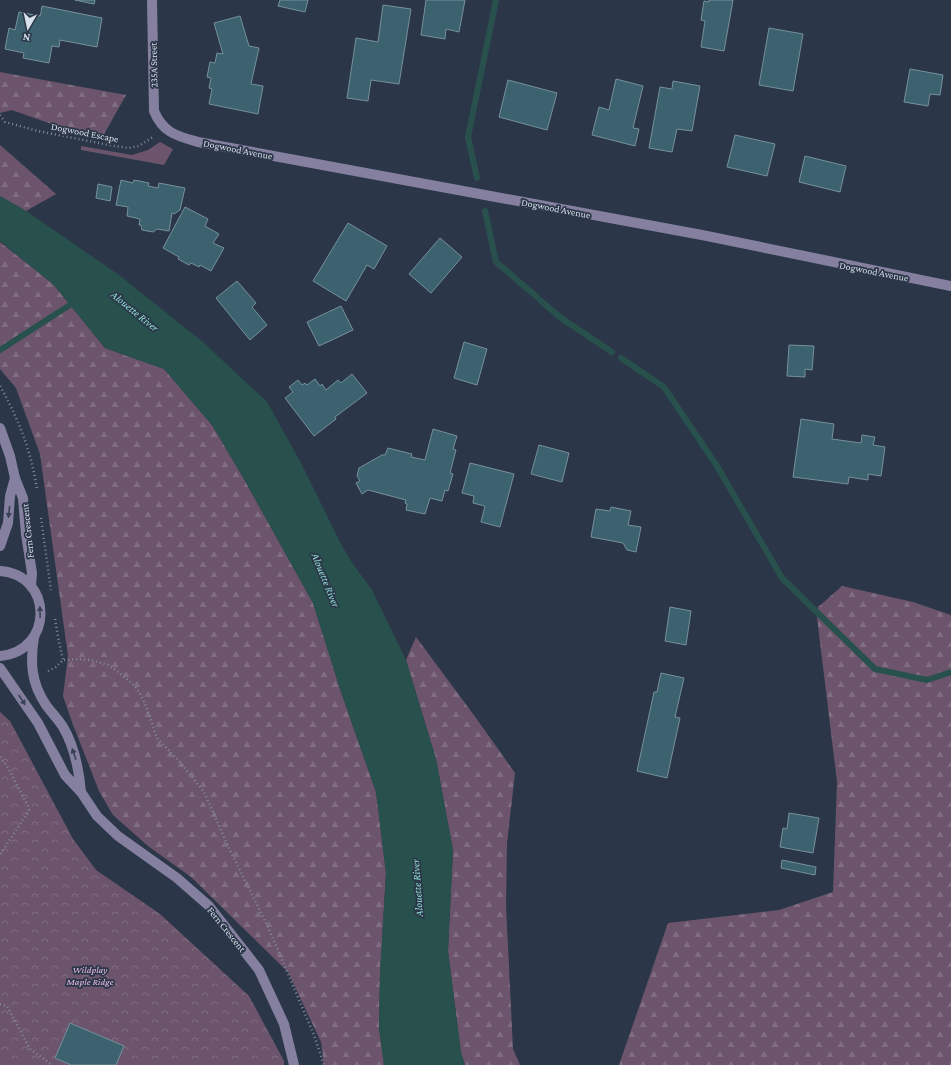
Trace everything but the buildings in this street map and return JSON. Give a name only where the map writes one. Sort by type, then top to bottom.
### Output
[{"type":"street","name":"235A Street","points":[[152,0],[154,111],[158,121],[164,127]]},
{"type":"street","name":"Dogwood Avenue","points":[[164,127],[169,132],[179,137],[198,142],[702,235],[951,286]]},
{"type":"street","name":"Fern Crescent","points":[[0,428],[10,456],[15,478],[24,498],[26,534],[32,573],[31,586]]},
{"type":"street","name":"Fern Crescent","points":[[0,546],[8,523],[10,496],[15,478]]},
{"type":"street","points":[[0,571],[13,573],[22,578],[31,586],[37,595],[41,616],[39,627],[34,637],[27,645],[18,652],[0,656]]},
{"type":"street","name":"Fern Crescent","points":[[34,637],[31,664],[34,684],[45,703],[63,727],[75,756],[79,772],[81,792]]},
{"type":"street","name":"Fern Crescent","points":[[0,668],[38,723],[66,775],[81,792],[97,816],[118,836],[177,878],[209,906],[258,970],[284,1024],[294,1065]]},
{"type":"path","name":"Dogwood Escape","points":[[0,115],[5,122],[38,131],[129,148],[139,146],[150,140],[164,127]]},
{"type":"path","points":[[46,672],[56,667],[63,660],[91,660],[112,668],[127,678],[135,686],[146,706],[157,738],[178,760],[204,792],[229,848],[268,927],[314,1035],[324,1065]]},
{"type":"path","points":[[0,758],[7,766],[29,810],[0,856]]},
{"type":"path","points":[[0,1004],[7,1006],[30,1049],[52,1065]]},
{"type":"green space","points":[[0,72],[126,95],[103,136],[60,127],[12,110],[0,113]]},
{"type":"green space","points":[[160,142],[173,149],[164,165],[81,150],[81,146],[132,155],[148,150]]},
{"type":"green space","points":[[0,145],[56,194],[26,211],[0,196]]},
{"type":"green space","points":[[0,242],[53,284],[105,348],[164,369],[212,425],[313,603],[340,689],[376,792],[386,873],[380,974],[379,1028],[384,1065],[324,1065],[321,1042],[288,972],[191,877],[148,846],[113,815],[99,791],[63,696],[68,656],[40,454],[16,388],[0,369]]},
{"type":"green space","points":[[842,586],[913,602],[951,615],[951,1065],[619,1065],[668,923],[779,910],[833,892],[837,782],[816,609]]},
{"type":"green space","points":[[416,637],[515,773],[507,843],[506,906],[513,1049],[520,1065],[465,1065],[461,1053],[448,951],[453,850],[436,759],[406,660]]},
{"type":"green space","name":"Wildplay Maple Ridge","points":[[0,712],[10,721],[73,839],[96,870],[160,914],[249,996],[284,1061],[284,1065],[0,1065]]},
{"type":"water","name":"Alouette River","points":[[0,196],[26,211],[119,275],[204,343],[267,402],[301,463],[350,560],[372,590],[406,660],[436,759],[453,850],[448,951],[461,1053],[465,1065],[384,1065],[379,1028],[380,974],[386,873],[376,792],[340,689],[313,603],[212,425],[164,369],[105,348],[53,284],[0,241]]},
{"type":"waterway","points":[[477,178],[468,137],[496,0]]},
{"type":"waterway","points":[[485,211],[496,262],[537,297]]},
{"type":"waterway","points":[[0,350],[76,301]]},
{"type":"waterway","points":[[541,301],[561,318],[612,352]]},
{"type":"waterway","points":[[621,358],[664,387],[717,466],[782,578],[875,669],[927,680],[951,672]]}]
